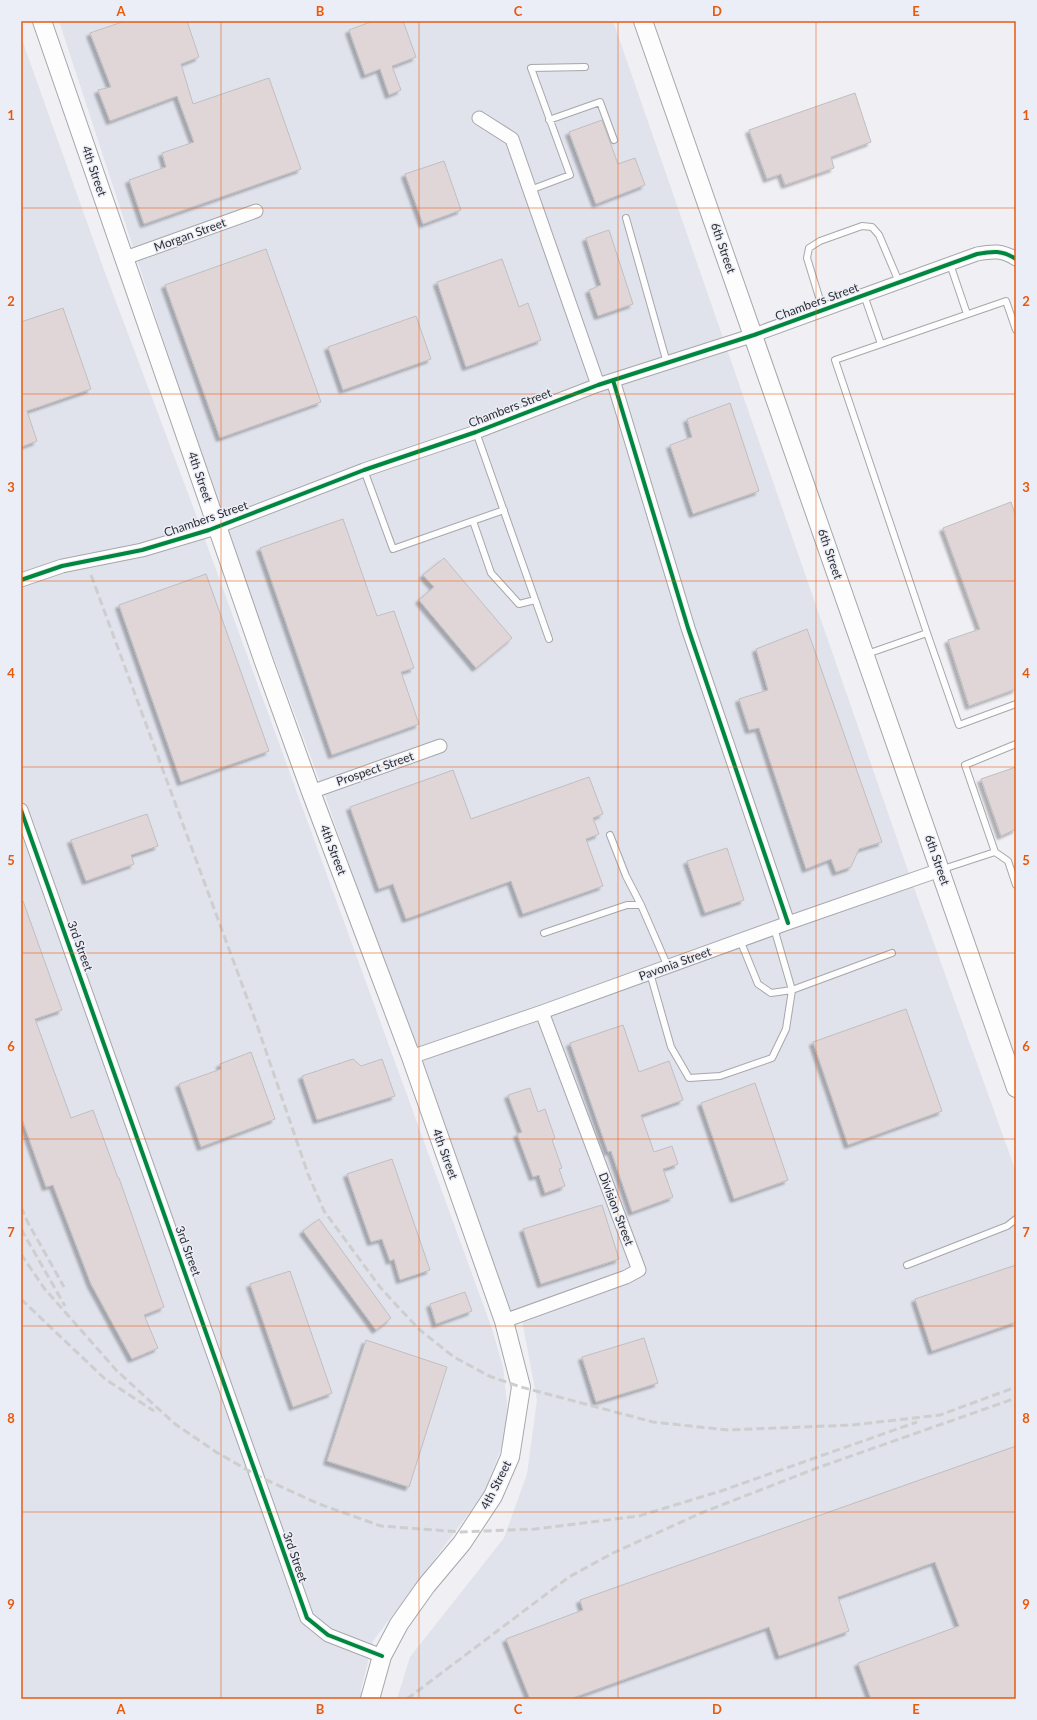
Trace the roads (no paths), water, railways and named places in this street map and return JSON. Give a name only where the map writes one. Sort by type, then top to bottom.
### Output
[{"type":"main road","name":"4th Street","points":[[42,21],[311,792],[410,1057],[504,1321],[521,1387],[510,1457],[493,1496],[462,1543],[426,1586],[398,1624],[382,1656]]},
{"type":"main road","name":"6th Street","points":[[643,21],[1016,1088]]},
{"type":"main road","points":[[370,1699],[382,1656]]},
{"type":"street","points":[[479,118],[512,139],[598,385]]},
{"type":"street","name":"Morgan Street","points":[[125,258],[256,211]]},
{"type":"street","name":"Chambers Street","points":[[21,580],[62,566],[142,550],[218,527],[364,470],[476,432],[598,385],[754,335],[977,254],[990,252],[1011,256]]},
{"type":"street","points":[[613,380],[688,628],[788,923]]},
{"type":"street","name":"Prospect Street","points":[[311,792],[440,746]]},
{"type":"street","name":"3rd Street","points":[[21,810],[307,1618],[328,1635],[382,1656]]},
{"type":"street","name":"Pavonia Street","points":[[410,1057],[542,1012],[740,940],[940,870]]},
{"type":"street","name":"Division Street","points":[[504,1321],[626,1277],[639,1270],[542,1012]]},
{"type":"lane","points":[[530,190],[570,175],[531,68],[585,67]]},
{"type":"lane","points":[[549,120],[600,102],[614,140]]},
{"type":"lane","points":[[626,218],[667,363]]},
{"type":"lane","points":[[823,310],[807,258],[809,248],[820,242],[862,226],[872,227],[879,235],[899,282]]},
{"type":"lane","points":[[950,264],[967,314]]},
{"type":"lane","points":[[864,295],[881,344]]},
{"type":"lane","points":[[1016,330],[1006,301],[835,360],[959,725],[1016,704]]},
{"type":"lane","points":[[476,432],[549,639]]},
{"type":"lane","points":[[364,470],[393,549],[504,510]]},
{"type":"lane","points":[[473,521],[491,573],[519,604],[535,600]]},
{"type":"lane","points":[[865,655],[927,633]]},
{"type":"lane","points":[[1016,744],[965,765],[995,852],[1008,861],[1016,885]]},
{"type":"lane","points":[[610,835],[626,876],[668,967]]},
{"type":"lane","points":[[940,870],[995,852]]},
{"type":"lane","points":[[544,933],[627,905],[641,906]]},
{"type":"lane","points":[[650,973],[671,1047],[689,1078],[720,1076],[772,1058],[786,1029],[792,990],[774,928]]},
{"type":"lane","points":[[740,940],[758,984],[771,993],[792,990],[892,953]]},
{"type":"lane","points":[[907,1265],[1007,1226],[1016,1219]]},
{"type":"railway","points":[[91,575],[257,1025],[308,1174],[324,1211],[380,1287],[421,1331],[454,1357],[489,1376],[521,1387],[653,1422],[728,1430],[852,1425],[940,1415],[1016,1387]]},
{"type":"railway","points":[[21,1207],[27,1221],[64,1287]]},
{"type":"railway","points":[[21,1229],[65,1306]]},
{"type":"railway","points":[[21,1254],[44,1288],[116,1370],[175,1424],[216,1452],[258,1476],[319,1504],[381,1526],[461,1532],[535,1529],[639,1516],[721,1491],[917,1422]]},
{"type":"railway","points":[[21,1299],[105,1379],[154,1411]]},
{"type":"railway","points":[[407,1699],[569,1577],[613,1553],[701,1513],[817,1468],[1016,1398]]}]
